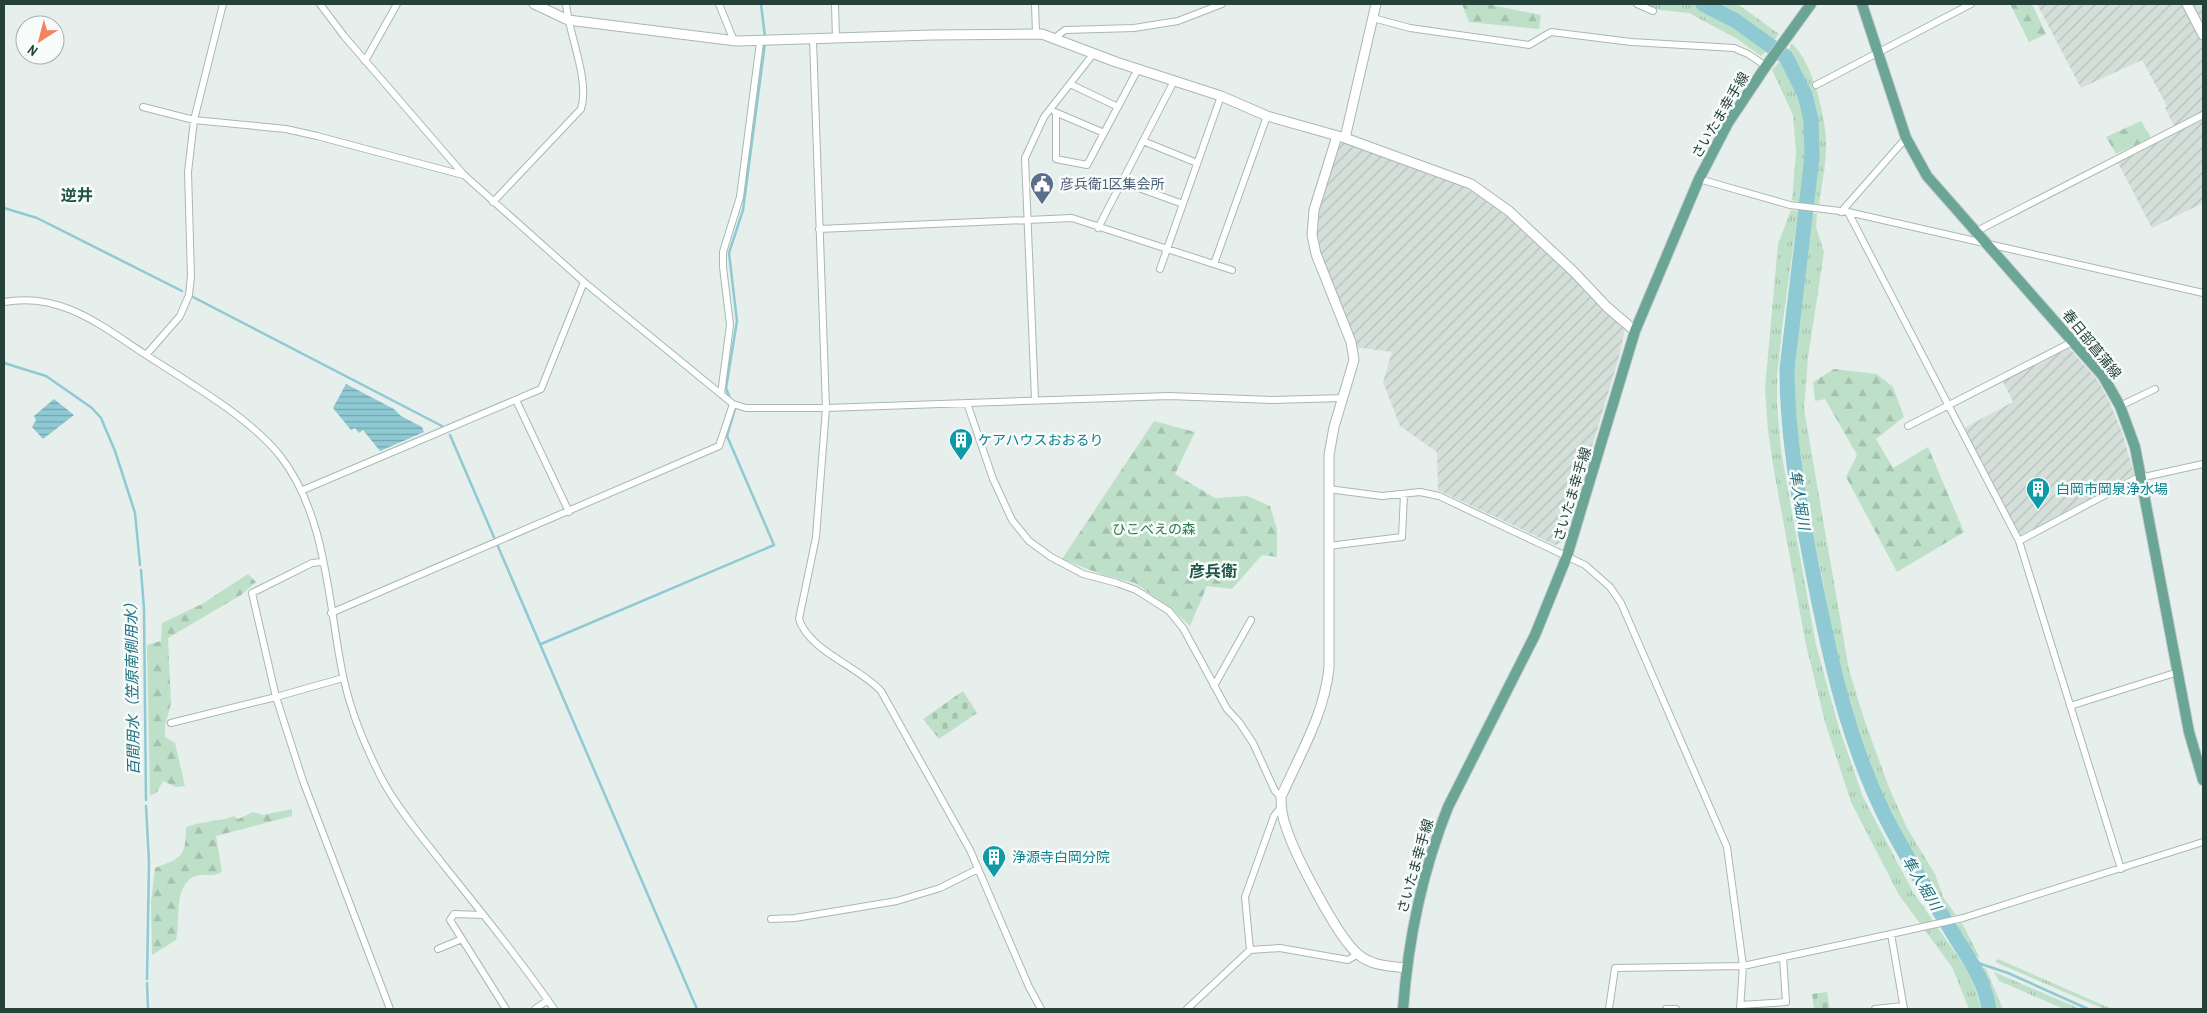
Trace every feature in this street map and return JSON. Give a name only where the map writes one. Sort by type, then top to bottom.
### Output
[{"type":"main road","name":"さいたま幸手線","points":[[1403,1009],[1406,968],[1414,919],[1442,822],[1535,635],[1567,556],[1635,331],[1699,179],[1728,122],[1811,4]]},
{"type":"main road","name":"春日部菖蒲線","points":[[1862,4],[1906,138],[1915,158],[1927,176],[1984,243],[2074,341],[2103,376],[2120,406],[2135,448],[2192,746],[2203,780]]},
{"type":"street","points":[[146,355],[180,316],[189,296],[191,276],[188,172],[194,120],[223,4]]},
{"type":"street","points":[[320,4],[365,61],[464,175],[584,282],[733,404],[746,408],[826,408],[1035,399],[1169,396],[1273,400],[1344,398]]},
{"type":"street","points":[[365,61],[397,4]]},
{"type":"street","points":[[534,4],[568,20],[734,41],[760,42],[932,35],[1036,34],[1056,37],[1094,54],[1221,96],[1267,116],[1341,137],[1471,184],[1509,211],[1574,272],[1607,307],[1635,331]]},
{"type":"street","points":[[494,202],[581,109],[584,100],[583,83],[566,4]]},
{"type":"street","points":[[720,4],[734,41]]},
{"type":"street","points":[[835,4],[836,39]]},
{"type":"street","points":[[1035,4],[1036,34]]},
{"type":"street","points":[[1056,37],[1065,30],[1134,28],[1178,21],[1222,4]]},
{"type":"street","points":[[1376,4],[1341,137],[1314,210],[1312,236],[1316,254],[1351,342],[1354,360],[1334,427],[1329,455],[1329,668],[1327,690],[1311,733],[1281,796],[1281,807],[1286,826],[1310,877],[1342,937],[1358,954],[1375,964],[1406,968]]},
{"type":"street","points":[[1637,4],[1653,11]]},
{"type":"street","points":[[1816,85],[1970,4]]},
{"type":"street","points":[[2187,4],[2203,36]]},
{"type":"street","points":[[1373,18],[1410,28],[1529,45],[1551,32],[1631,42],[1734,48],[1748,54],[1766,66]]},
{"type":"street","points":[[812,40],[826,408],[816,537],[799,619],[803,630],[814,642],[870,680],[880,691],[970,850],[1029,987],[1041,1009]]},
{"type":"street","points":[[721,394],[730,324],[723,252],[740,197],[760,42]]},
{"type":"street","points":[[1035,399],[1025,158],[1044,118],[1053,111],[1070,84],[1094,54]]},
{"type":"street","points":[[1053,111],[1056,159],[1087,165],[1138,69]]},
{"type":"street","points":[[1098,228],[1174,81]]},
{"type":"street","points":[[1070,84],[1118,107]]},
{"type":"street","points":[[1160,269],[1221,96]]},
{"type":"street","points":[[143,107],[194,120],[302,132],[464,175]]},
{"type":"street","points":[[1053,111],[1104,133]]},
{"type":"street","points":[[1975,232],[2203,115]]},
{"type":"street","points":[[1214,264],[1267,116]]},
{"type":"street","points":[[1841,212],[1906,138]]},
{"type":"street","points":[[1143,141],[1197,163]]},
{"type":"street","points":[[1699,179],[1790,205],[1848,212],[2203,293]]},
{"type":"street","points":[[1122,182],[1183,204]]},
{"type":"street","points":[[1848,212],[2018,541],[2121,869]]},
{"type":"street","points":[[819,229],[1072,218],[1232,270]]},
{"type":"street","points":[[303,490],[541,389],[584,282]]},
{"type":"street","points":[[4,302],[23,299],[64,307],[81,313],[244,421],[280,455],[303,490],[313,519],[344,678],[354,716],[385,784],[403,811],[554,1009]]},
{"type":"street","points":[[1908,426],[2074,341]]},
{"type":"street","points":[[2120,406],[2155,389]]},
{"type":"street","points":[[516,400],[568,512]]},
{"type":"street","points":[[967,403],[993,479],[1012,520],[1029,541],[1083,574],[1117,582],[1136,590],[1169,611],[1183,628],[1226,709],[1239,722],[1253,742],[1275,791],[1281,796]]},
{"type":"street","points":[[331,613],[718,446],[733,404]]},
{"type":"street","points":[[2018,541],[2141,478],[2203,464]]},
{"type":"street","points":[[1328,489],[1382,496],[1420,492],[1439,496],[1567,556],[1598,574],[1621,603],[1727,847],[1742,966],[1741,1007],[1786,1002],[1783,957]]},
{"type":"street","points":[[1328,546],[1402,536],[1404,494]]},
{"type":"street","points":[[322,562],[312,563],[252,592],[276,698],[303,781],[390,1009]]},
{"type":"street","points":[[1214,686],[1251,620]]},
{"type":"street","points":[[2070,706],[2178,672]]},
{"type":"street","points":[[171,723],[276,698],[344,678]]},
{"type":"street","points":[[1250,950],[1245,897],[1274,816],[1281,807]]},
{"type":"street","points":[[1609,1009],[1615,968],[1742,966],[1920,928],[1964,918],[2203,842]]},
{"type":"street","points":[[770,919],[795,918],[897,901],[940,888],[978,869]]},
{"type":"street","points":[[483,915],[454,914],[450,920],[506,1009]]},
{"type":"street","points":[[1875,1009],[1904,1008],[1891,934]]},
{"type":"street","points":[[438,950],[462,939]]},
{"type":"street","points":[[1187,1009],[1250,950],[1280,948],[1348,960],[1358,954]]},
{"type":"street","points":[[535,1009],[548,1000]]},
{"type":"street","points":[[1666,1009],[1676,1009]]},
{"type":"shaded area","points":[[2037,4],[2203,4],[2203,203],[2152,228],[2117,161],[2177,132],[2165,108],[2167,106],[2142,60],[2081,88]]},
{"type":"shaded area","points":[[1342,142],[1444,177],[1488,200],[1521,227],[1625,329],[1619,357],[1563,542],[1555,545],[1438,490],[1437,452],[1400,426],[1383,382],[1392,352],[1355,347],[1318,252],[1315,235],[1317,212],[1339,145]]},
{"type":"shaded area","points":[[2068,347],[2098,381],[2108,399],[2122,432],[2134,475],[2021,535],[2018,533],[1964,428],[2013,402],[2002,380]]},
{"type":"green space","points":[[1680,3],[1701,7],[1731,23],[1767,50],[1761,56],[1737,39],[1689,13],[1660,10],[1644,4]]},
{"type":"green space","points":[[1462,4],[1486,4],[1541,15],[1539,29],[1469,22]]},
{"type":"green space","points":[[1718,4],[1739,5],[1779,34],[1773,42],[1744,18]]},
{"type":"green space","points":[[2010,4],[2032,4],[2046,34],[2029,42]]},
{"type":"green space","points":[[1792,44],[1799,52],[1811,74],[1820,101],[1825,127],[1826,155],[1819,205],[1811,204],[1815,145],[1811,104],[1806,85],[1798,68],[1787,52]]},
{"type":"green space","points":[[1781,60],[1796,83],[1804,112],[1807,158],[1800,202],[1792,200],[1796,152],[1793,115],[1772,70]]},
{"type":"green space","points":[[2141,121],[2151,138],[2116,154],[2106,137]]},
{"type":"green space","points":[[1791,210],[1798,211],[1777,376],[1777,405],[1781,451],[1816,645],[1838,725],[1863,797],[1913,892],[1972,977],[1981,1009],[1969,1009],[1952,967],[1899,895],[1851,802],[1825,722],[1806,645],[1774,471],[1768,431],[1765,388],[1778,244]]},
{"type":"green space","points":[[1810,213],[1817,214],[1816,227],[1824,252],[1808,358],[1804,409],[1849,670],[1865,722],[1890,790],[1907,828],[1935,874],[1943,897],[1956,915],[1949,916],[1915,858],[1884,799],[1858,737],[1836,660],[1802,475],[1794,402],[1794,377]]},
{"type":"green space","points":[[1834,369],[1877,374],[1893,387],[1904,417],[1876,439],[1893,468],[1928,447],[1964,532],[1897,572],[1846,477],[1857,455],[1825,399],[1815,401],[1813,382]]},
{"type":"green space","name":"ひこべえの森","points":[[1154,421],[1195,432],[1175,474],[1215,498],[1247,496],[1270,506],[1277,529],[1277,557],[1262,555],[1232,589],[1207,586],[1190,626],[1173,610],[1135,583],[1103,575],[1062,559]]},
{"type":"green space","points":[[248,574],[256,582],[241,595],[168,638],[171,703],[165,726],[165,737],[175,743],[185,786],[176,787],[163,781],[157,792],[150,796],[147,645],[161,641],[162,623],[202,604]]},
{"type":"green space","points":[[963,691],[977,713],[939,739],[923,719]]},
{"type":"green space","points":[[292,809],[292,816],[216,836],[222,872],[215,875],[196,876],[188,880],[180,895],[176,940],[152,955],[151,902],[155,868],[181,855],[185,844],[186,827],[234,816],[238,819],[253,812],[263,815]]},
{"type":"green space","points":[[1962,923],[1980,958],[1972,954],[1954,926]]},
{"type":"green space","points":[[1998,959],[2112,1009],[2104,1009],[1995,962]]},
{"type":"green space","points":[[1979,966],[1986,969],[2003,1009],[1997,1009]]},
{"type":"green space","points":[[1994,972],[2080,1009],[2064,1009],[1999,981]]},
{"type":"green space","points":[[1827,992],[1830,1009],[1814,1009],[1812,994]]},
{"type":"water","points":[[346,384],[394,409],[401,416],[422,427],[424,432],[380,451],[363,430],[359,433],[355,428],[351,430],[333,408]]},
{"type":"water","points":[[54,399],[74,415],[43,439],[32,427],[36,420],[34,416]]},
{"type":"waterway","points":[[761,4],[765,37]]},
{"type":"waterway","name":"隼人堀川","points":[[1703,4],[1736,21],[1786,57],[1805,95],[1811,120],[1812,157],[1787,369],[1792,450],[1815,583],[1834,672],[1860,758],[1871,786],[1900,845],[1976,970],[1989,1009]]},
{"type":"waterway","points":[[730,399],[726,388],[737,321],[729,253],[743,210],[765,43]]},
{"type":"waterway","points":[[4,208],[37,218],[182,291]]},
{"type":"waterway","points":[[193,297],[442,426]]},
{"type":"waterway","name":"百間用水（笠原南側用水）","points":[[4,363],[46,376],[92,408],[101,418],[115,451],[135,513],[140,565]]},
{"type":"waterway","points":[[541,644],[774,545],[727,436],[735,409],[734,406]]},
{"type":"waterway","points":[[450,435],[697,1009]]},
{"type":"waterway","name":"百間用水（笠原南側用水）","points":[[141,570],[144,609],[146,800]]},
{"type":"waterway","name":"百間用水（笠原南側用水）","points":[[146,806],[149,862],[147,979]]},
{"type":"waterway","points":[[1972,961],[2008,973],[2088,1009]]},
{"type":"waterway","name":"百間用水（笠原南側用水）","points":[[147,983],[148,1009]]},
{"type":"place","name":"彦兵衛1区集会所","points":[[1042,205]]},
{"type":"place","name":"ケアハウスおおるり","points":[[961,461]]},
{"type":"place","name":"白岡市岡泉浄水場","points":[[2038,510]]},
{"type":"place","name":"浄源寺白岡分院","points":[[994,878]]},
{"type":"district","name":"逆井","points":[[77,195]]},
{"type":"district","name":"彦兵衛","points":[[1213,571]]}]
